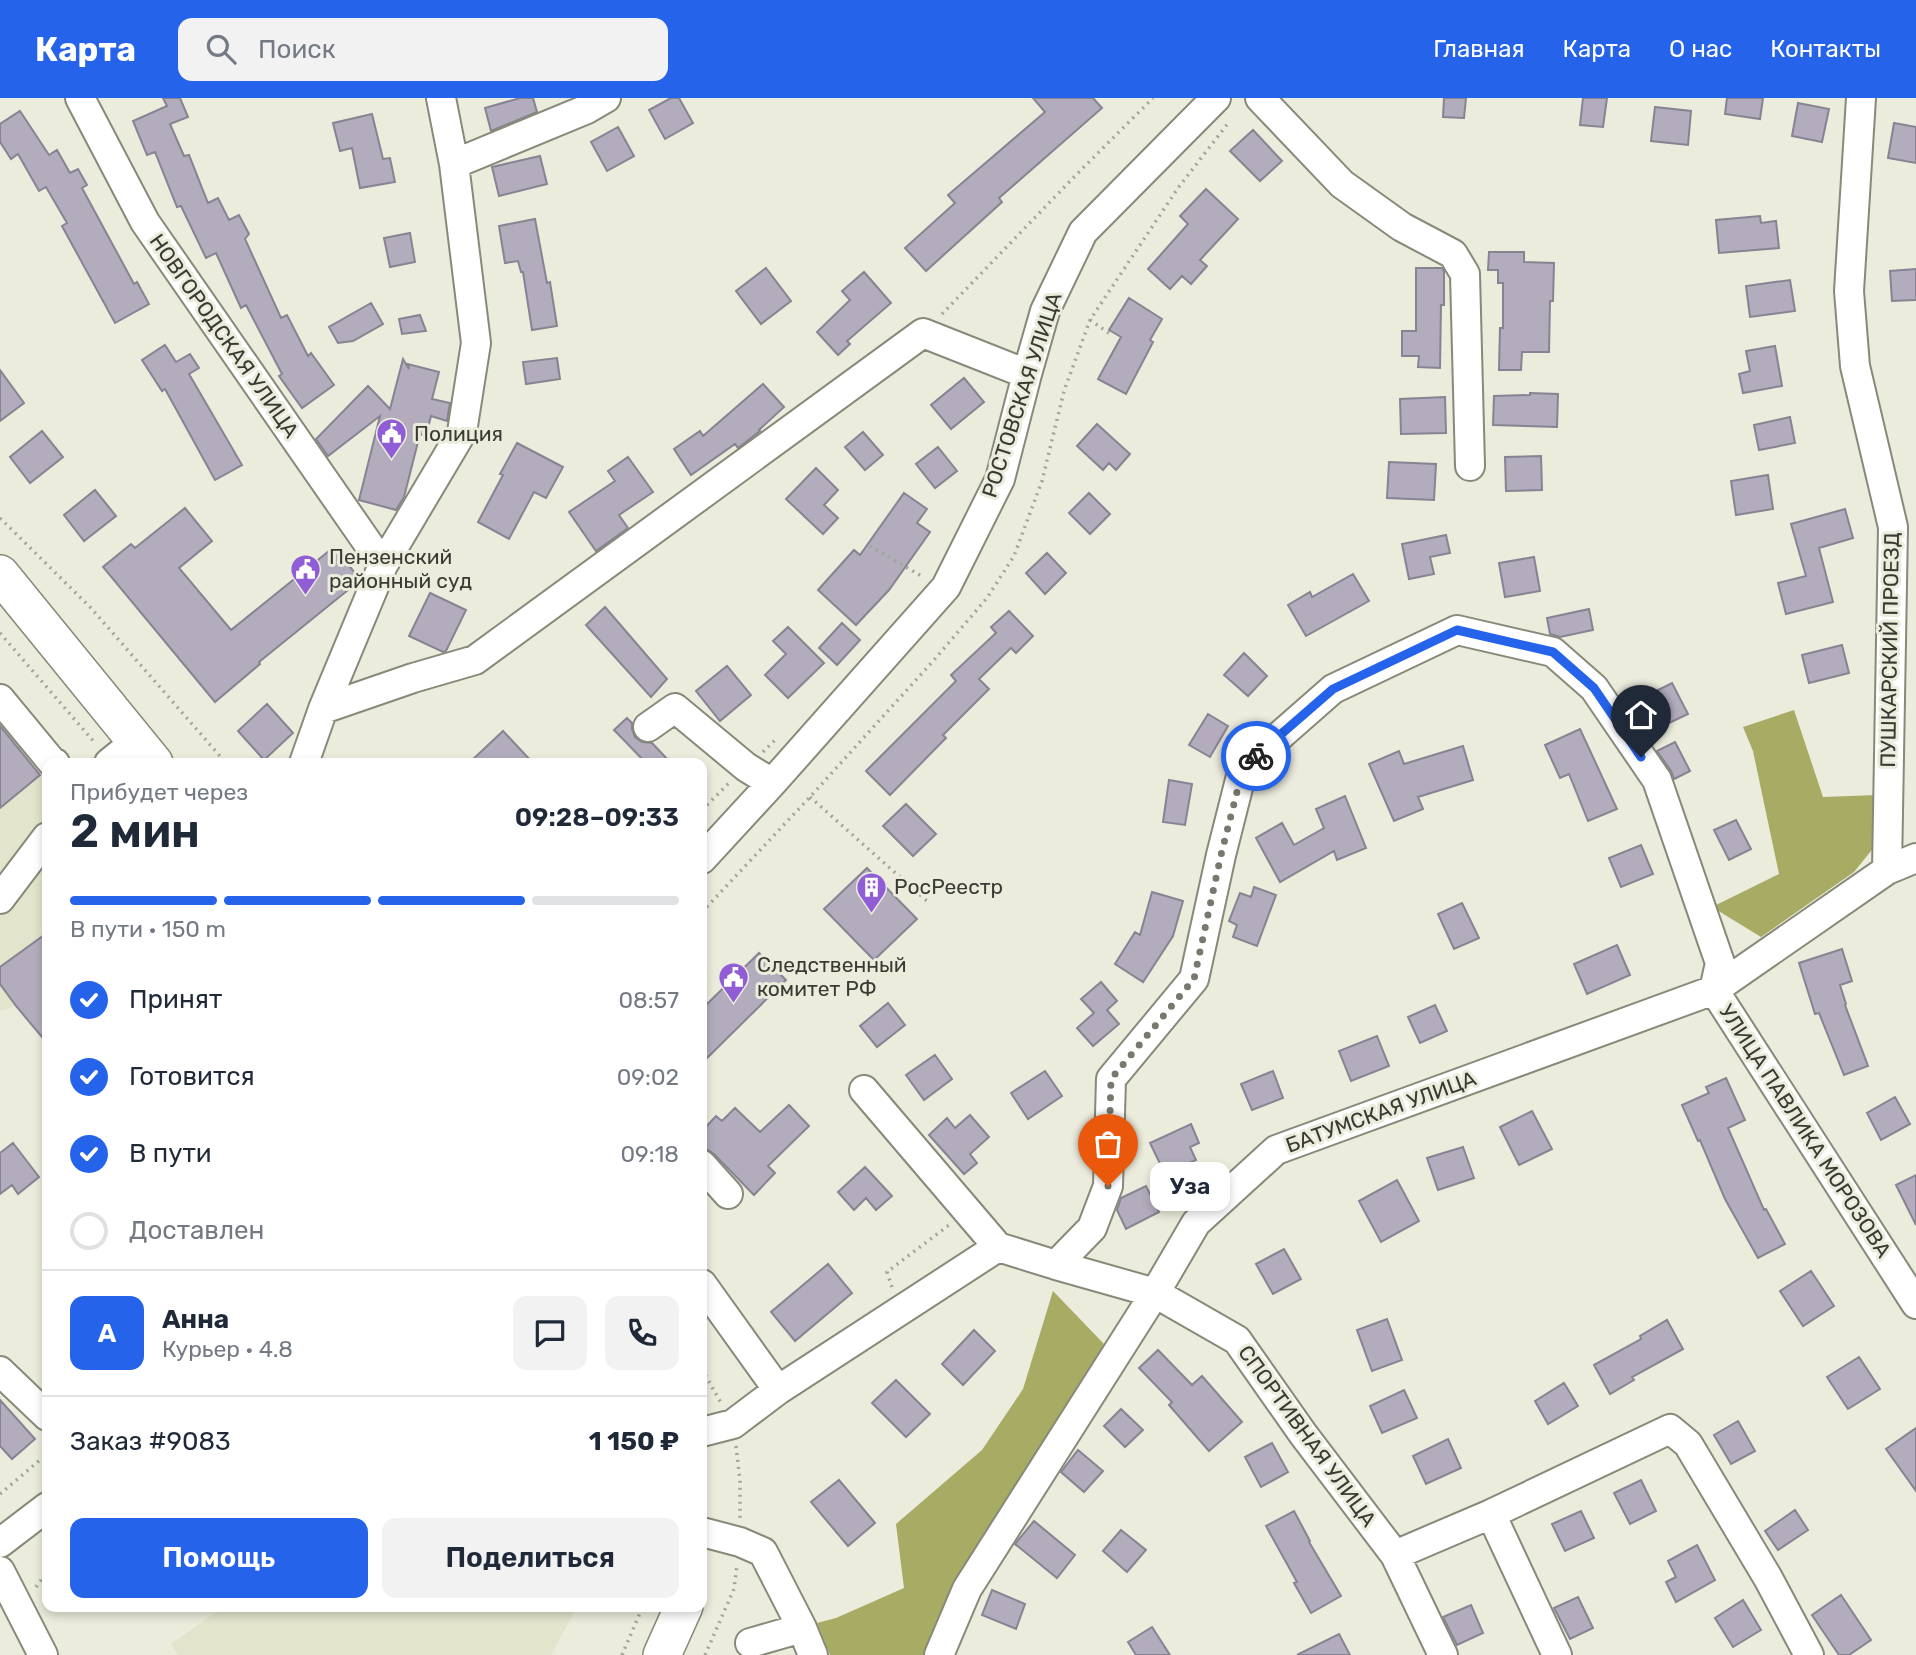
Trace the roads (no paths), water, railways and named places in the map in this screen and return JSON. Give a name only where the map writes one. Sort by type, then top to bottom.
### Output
[{"type":"main road","points":[[0,574],[127,757]]},
{"type":"main road","points":[[662,1655],[681,1612]]},
{"type":"street","name":"НОВГОРОДСКАЯ УЛИЦА","points":[[80,98],[145,222],[383,565]]},
{"type":"street","points":[[306,758],[323,709],[383,565],[462,432],[476,343],[454,164],[441,98]]},
{"type":"street","points":[[454,164],[587,109],[606,98]]},
{"type":"street","name":"РОСТОВСКАЯ УЛИЦА","points":[[707,854],[946,587],[1000,478],[1045,311],[1083,232],[1216,98]]},
{"type":"street","points":[[1259,98],[1342,184],[1402,227],[1453,254],[1465,274],[1470,466]]},
{"type":"street","name":"ПУШКАРСКИЙ ПРОЕЗД","points":[[1861,98],[1849,291],[1856,366],[1905,524],[1887,870]]},
{"type":"street","points":[[323,709],[475,660],[923,333],[1027,374]]},
{"type":"street","name":"УЛИЦА ПАВЛИКА МОРОЗОВА","points":[[1056,1265],[1092,1228],[1108,1186],[1111,1079],[1194,979],[1243,768],[1333,689],[1457,630],[1553,652],[1594,688],[1657,780],[1720,963],[1714,990],[1916,1304]]},
{"type":"street","points":[[0,699],[49,758]]},
{"type":"street","points":[[649,727],[675,708],[747,767],[772,783]]},
{"type":"street","points":[[0,899],[42,844]]},
{"type":"street","name":"БАТУМСКАЯ УЛИЦА","points":[[939,1655],[967,1589],[1155,1293],[1196,1223],[1276,1150],[1714,990],[1887,870],[1916,858]]},
{"type":"street","points":[[707,1431],[733,1424],[778,1390],[998,1247],[864,1090]]},
{"type":"street","points":[[707,1170],[729,1194]]},
{"type":"street","name":"СПОРТИВНАЯ УЛИЦА","points":[[998,1247],[1155,1293],[1237,1340],[1303,1434],[1395,1555],[1443,1655]]},
{"type":"street","points":[[707,1291],[778,1390]]},
{"type":"street","points":[[0,1371],[42,1411]]},
{"type":"street","points":[[1395,1555],[1491,1514],[1670,1429],[1688,1444],[1768,1578],[1809,1655]]},
{"type":"street","points":[[0,1543],[42,1511]]},
{"type":"street","points":[[1491,1514],[1557,1655]]},
{"type":"street","points":[[707,1533],[740,1542],[763,1552],[813,1655]]},
{"type":"street","points":[[0,1571],[43,1655]]},
{"type":"street","points":[[750,1643],[802,1628]]},
{"type":"place","name":"Полиция","points":[[391,461]]},
{"type":"place","name":"Пензенский районный суд","points":[[306,596]]},
{"type":"place","name":"РосРеестр","points":[[871,914]]},
{"type":"place","name":"Следственный комитет РФ","points":[[734,1004]]},
{"type":"place","name":"Уза","points":[[1108,1186]]}]
